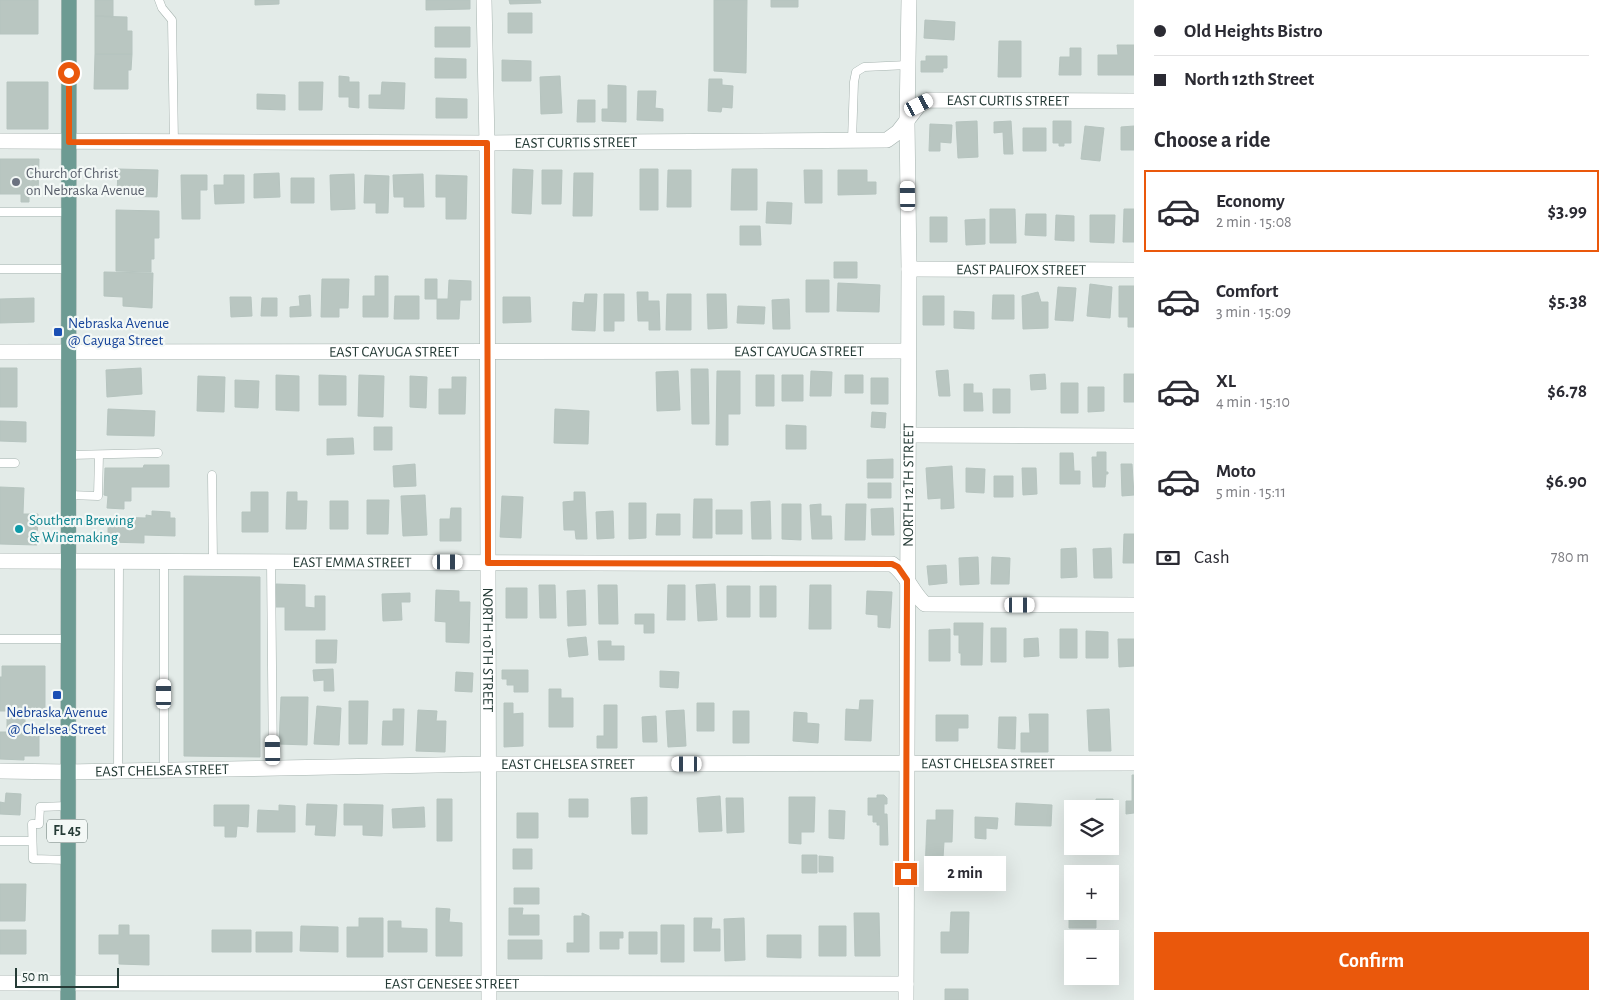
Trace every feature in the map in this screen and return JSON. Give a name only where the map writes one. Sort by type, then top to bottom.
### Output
[{"type":"main road","name":"FL 45","points":[[68,1000],[69,0]]},
{"type":"street","name":"NORTH 10TH STREET","points":[[484,0],[487,143],[489,1000]]},
{"type":"street","name":"NORTH 12TH STREET","points":[[906,1000],[909,268],[908,0]]},
{"type":"street","name":"EAST CURTIS STREET","points":[[0,141],[487,143],[887,140],[898,132],[919,105],[929,100],[1134,101]]},
{"type":"street","name":"EAST PALIFOX STREET","points":[[909,268],[1134,270]]},
{"type":"street","name":"EAST CAYUGA STREET","points":[[0,352],[908,351]]},
{"type":"street","points":[[908,435],[1134,436]]},
{"type":"street","name":"EAST EMMA STREET","points":[[0,561],[892,564],[898,567],[918,598],[925,604],[1134,605]]},
{"type":"street","name":"EAST CHELSEA STREET","points":[[0,771],[67,772],[488,764],[1134,763]]},
{"type":"street","name":"EAST GENESEE STREET","points":[[0,983],[906,984]]},
{"type":"lane","points":[[159,0],[162,8],[172,20],[174,142]]},
{"type":"lane","points":[[852,140],[856,72],[864,66],[908,65]]},
{"type":"lane","points":[[0,212],[69,212]]},
{"type":"lane","points":[[0,269],[69,269]]},
{"type":"lane","points":[[69,455],[158,454]]},
{"type":"lane","points":[[69,496],[98,496],[99,455]]},
{"type":"lane","points":[[0,463],[15,463]]},
{"type":"lane","points":[[212,475],[213,562]]},
{"type":"lane","points":[[118,771],[119,562]]},
{"type":"lane","points":[[164,562],[164,770]]},
{"type":"lane","points":[[270,562],[273,769]]},
{"type":"lane","points":[[0,639],[68,639]]},
{"type":"lane","points":[[67,806],[40,807],[39,824],[32,824],[32,842],[33,859],[68,860]]},
{"type":"lane","points":[[0,841],[32,842]]},
{"type":"building","points":[[0,0],[38,0],[38,34],[0,34]]},
{"type":"building","points":[[95,0],[113,0],[113,17],[95,16]]},
{"type":"building","points":[[255,0],[279,0],[279,4],[255,5]]},
{"type":"building","points":[[426,0],[470,0],[470,9],[426,10]]},
{"type":"building","points":[[509,0],[540,0],[541,3],[510,4]]},
{"type":"building","points":[[714,0],[747,0],[746,73],[714,71]]},
{"type":"building","points":[[771,0],[798,0],[798,7],[771,7]]},
{"type":"building","points":[[508,13],[532,13],[532,33],[508,33]]},
{"type":"building","points":[[95,16],[127,17],[127,31],[132,31],[132,54],[95,54]]},
{"type":"building","points":[[925,20],[955,22],[954,40],[924,38]]},
{"type":"building","points":[[435,27],[470,27],[470,47],[435,47]]},
{"type":"building","points":[[999,41],[1021,41],[1021,77],[998,77]]},
{"type":"building","points":[[1117,45],[1134,45],[1134,75],[1098,75],[1098,55],[1118,55]]},
{"type":"building","points":[[1070,48],[1081,48],[1081,75],[1059,75],[1060,57],[1070,57]]},
{"type":"building","points":[[95,54],[132,54],[131,70],[128,70],[128,89],[94,89]]},
{"type":"building","points":[[926,56],[947,56],[947,68],[943,68],[943,72],[921,72],[921,61],[926,61]]},
{"type":"building","points":[[435,58],[466,59],[466,78],[435,78]]},
{"type":"building","points":[[502,60],[531,61],[531,81],[502,81]]},
{"type":"building","points":[[339,76],[349,77],[349,82],[359,82],[359,108],[349,107],[349,97],[339,97]]},
{"type":"building","points":[[560,76],[562,113],[541,114],[540,77]]},
{"type":"building","points":[[709,79],[722,79],[722,85],[733,86],[732,108],[722,107],[721,112],[708,111]]},
{"type":"building","points":[[7,82],[48,82],[48,129],[7,129]]},
{"type":"building","points":[[299,82],[323,82],[322,110],[299,110]]},
{"type":"building","points":[[382,82],[405,83],[404,109],[369,108],[369,95],[381,95]]},
{"type":"building","points":[[608,85],[626,86],[626,122],[602,121],[602,109],[608,109]]},
{"type":"building","points":[[638,91],[656,91],[655,108],[663,109],[663,121],[637,120]]},
{"type":"building","points":[[257,94],[285,95],[285,110],[257,109]]},
{"type":"building","points":[[436,98],[467,99],[467,118],[436,118]]},
{"type":"building","points":[[578,100],[595,100],[595,122],[577,122]]},
{"type":"building","points":[[977,121],[978,157],[958,158],[956,122]]},
{"type":"building","points":[[1011,121],[1013,154],[1004,154],[1003,132],[994,133],[994,122]]},
{"type":"building","points":[[1053,121],[1071,121],[1071,143],[1064,143],[1064,146],[1059,146],[1059,143],[1053,143]]},
{"type":"building","points":[[930,124],[952,125],[951,143],[940,142],[940,151],[929,151]]},
{"type":"building","points":[[1085,126],[1104,128],[1100,161],[1081,159]]},
{"type":"building","points":[[1134,126],[1134,150],[1121,150],[1121,127]]},
{"type":"building","points":[[1023,128],[1046,128],[1046,151],[1023,151]]},
{"type":"building","points":[[0,159],[39,159],[38,195],[29,194],[29,202],[21,202],[21,194],[0,194]]},
{"type":"building","points":[[118,169],[158,170],[157,197],[117,196]]},
{"type":"building","points":[[513,169],[533,170],[531,214],[512,213]]},
{"type":"building","points":[[640,169],[658,169],[658,210],[640,210]]},
{"type":"building","points":[[732,169],[757,169],[757,210],[731,210]]},
{"type":"building","points":[[542,170],[562,170],[561,204],[542,204]]},
{"type":"building","points":[[668,170],[691,170],[691,207],[667,207]]},
{"type":"building","points":[[804,170],[822,170],[822,203],[805,203]]},
{"type":"building","points":[[838,170],[867,170],[867,182],[876,182],[876,194],[838,195]]},
{"type":"building","points":[[279,173],[280,197],[254,198],[254,174]]},
{"type":"building","points":[[574,173],[593,173],[592,216],[573,216]]},
{"type":"building","points":[[354,174],[355,209],[331,210],[330,175]]},
{"type":"building","points":[[423,174],[424,207],[404,207],[404,197],[394,197],[393,175]]},
{"type":"building","points":[[181,175],[207,175],[207,190],[200,190],[200,219],[182,219]]},
{"type":"building","points":[[224,175],[244,175],[244,203],[215,204],[214,185],[224,185]]},
{"type":"building","points":[[365,175],[389,176],[388,213],[376,213],[376,203],[364,203]]},
{"type":"building","points":[[436,175],[467,176],[466,219],[446,219],[446,197],[436,197]]},
{"type":"building","points":[[291,178],[314,178],[314,203],[291,203]]},
{"type":"building","points":[[767,202],[792,203],[791,224],[766,223]]},
{"type":"building","points":[[990,209],[1015,209],[1016,243],[990,243]]},
{"type":"building","points":[[1124,209],[1134,209],[1134,242],[1123,242]]},
{"type":"building","points":[[116,210],[159,211],[159,238],[154,238],[154,259],[151,259],[151,272],[116,271]]},
{"type":"building","points":[[1026,214],[1046,214],[1046,236],[1025,235]]},
{"type":"building","points":[[1056,215],[1074,216],[1074,241],[1055,240]]},
{"type":"building","points":[[1090,215],[1115,215],[1114,243],[1090,242]]},
{"type":"building","points":[[930,217],[947,217],[947,242],[930,242]]},
{"type":"building","points":[[985,219],[985,244],[966,245],[965,220]]},
{"type":"building","points":[[740,226],[760,226],[761,245],[740,245]]},
{"type":"building","points":[[834,262],[857,262],[857,278],[834,278]]},
{"type":"building","points":[[104,272],[153,273],[152,308],[123,306],[123,297],[104,296]]},
{"type":"building","points":[[375,276],[388,276],[388,317],[363,317],[363,296],[375,296]]},
{"type":"building","points":[[322,279],[349,279],[348,308],[339,308],[339,317],[321,317]]},
{"type":"building","points":[[425,279],[437,279],[437,299],[425,299]]},
{"type":"building","points":[[449,280],[471,281],[471,300],[460,300],[459,319],[437,319],[437,299],[448,299]]},
{"type":"building","points":[[806,280],[829,280],[829,312],[806,312]]},
{"type":"building","points":[[838,283],[880,285],[879,312],[837,311]]},
{"type":"building","points":[[1090,284],[1112,287],[1110,318],[1087,316]]},
{"type":"building","points":[[1119,286],[1134,286],[1134,327],[1128,327],[1128,317],[1119,317]]},
{"type":"building","points":[[1058,287],[1076,288],[1073,321],[1055,320]]},
{"type":"building","points":[[637,292],[648,292],[648,301],[659,301],[660,330],[649,330],[649,321],[638,321]]},
{"type":"building","points":[[1038,292],[1041,302],[1048,302],[1048,328],[1023,329],[1022,296]]},
{"type":"building","points":[[585,294],[597,294],[595,331],[572,330],[573,302],[584,303]]},
{"type":"building","points":[[604,294],[624,294],[624,321],[614,321],[614,331],[604,331]]},
{"type":"building","points":[[667,294],[691,294],[691,330],[666,330]]},
{"type":"building","points":[[707,294],[726,294],[727,328],[708,329]]},
{"type":"building","points":[[310,295],[311,316],[290,317],[290,307],[300,306],[299,296]]},
{"type":"building","points":[[993,295],[1014,295],[1014,319],[992,319]]},
{"type":"building","points":[[395,296],[419,296],[419,319],[394,319]]},
{"type":"building","points":[[923,296],[944,296],[944,325],[923,325]]},
{"type":"building","points":[[230,297],[251,297],[252,316],[231,317]]},
{"type":"building","points":[[503,297],[530,297],[531,322],[503,323]]},
{"type":"building","points":[[34,298],[34,322],[0,323],[0,299]]},
{"type":"building","points":[[262,298],[277,298],[277,316],[261,316]]},
{"type":"building","points":[[789,299],[790,329],[773,329],[772,300]]},
{"type":"building","points":[[738,306],[765,307],[764,324],[737,323]]},
{"type":"building","points":[[954,311],[974,312],[974,329],[954,328]]},
{"type":"building","points":[[0,368],[17,368],[17,407],[0,407]]},
{"type":"building","points":[[141,368],[142,394],[107,397],[106,370]]},
{"type":"building","points":[[691,369],[708,369],[709,424],[692,424]]},
{"type":"building","points":[[948,370],[950,396],[939,396],[936,371]]},
{"type":"building","points":[[678,371],[680,410],[657,411],[656,372]]},
{"type":"building","points":[[717,371],[740,371],[740,414],[728,414],[728,445],[716,445]]},
{"type":"building","points":[[811,371],[832,372],[831,396],[810,396]]},
{"type":"building","points":[[1045,374],[1046,389],[1031,390],[1030,375]]},
{"type":"building","points":[[1124,374],[1134,374],[1134,402],[1124,402]]},
{"type":"building","points":[[276,375],[299,376],[299,411],[276,410]]},
{"type":"building","points":[[319,375],[346,376],[346,405],[319,405]]},
{"type":"building","points":[[359,375],[384,376],[383,417],[358,416]]},
{"type":"building","points":[[756,375],[774,375],[774,406],[756,406]]},
{"type":"building","points":[[782,375],[803,375],[803,401],[782,401]]},
{"type":"building","points":[[845,375],[863,375],[863,393],[845,393]]},
{"type":"building","points":[[198,376],[225,377],[224,412],[197,411]]},
{"type":"building","points":[[410,376],[427,377],[426,408],[410,407]]},
{"type":"building","points":[[452,377],[466,377],[465,414],[439,414],[439,389],[452,389]]},
{"type":"building","points":[[871,378],[888,378],[888,404],[871,404]]},
{"type":"building","points":[[235,380],[259,381],[258,408],[235,407]]},
{"type":"building","points":[[1061,383],[1078,383],[1078,413],[1061,413]]},
{"type":"building","points":[[964,384],[973,384],[973,393],[982,393],[983,411],[964,411]]},
{"type":"building","points":[[1088,387],[1104,387],[1104,411],[1088,412]]},
{"type":"building","points":[[993,389],[1010,389],[1010,413],[993,413]]},
{"type":"building","points":[[108,409],[155,411],[154,436],[107,435]]},
{"type":"building","points":[[555,409],[589,411],[588,444],[554,443]]},
{"type":"building","points":[[872,412],[886,413],[885,428],[871,427]]},
{"type":"building","points":[[0,421],[26,422],[26,442],[0,441]]},
{"type":"building","points":[[786,425],[806,426],[806,449],[786,449]]},
{"type":"building","points":[[374,427],[392,427],[392,450],[374,450]]},
{"type":"building","points":[[353,438],[354,454],[327,455],[327,439]]},
{"type":"building","points":[[1097,452],[1106,452],[1106,472],[1108,474],[1106,474],[1105,487],[1093,487],[1092,457],[1097,457]]},
{"type":"building","points":[[1060,453],[1073,453],[1074,471],[1080,471],[1080,484],[1060,484]]},
{"type":"building","points":[[893,459],[893,478],[867,478],[867,460]]},
{"type":"building","points":[[415,464],[416,486],[394,487],[393,466]]},
{"type":"building","points":[[1121,464],[1132,464],[1134,495],[1122,496]]},
{"type":"building","points":[[144,465],[169,465],[169,487],[131,487],[131,501],[124,501],[124,509],[107,508],[108,496],[104,495],[105,468],[143,468]]},
{"type":"building","points":[[952,466],[954,508],[941,509],[941,498],[928,499],[926,468]]},
{"type":"building","points":[[966,468],[985,469],[984,493],[966,492]]},
{"type":"building","points":[[1022,468],[1036,468],[1037,494],[1023,495]]},
{"type":"building","points":[[994,476],[1013,476],[1013,497],[994,497]]},
{"type":"building","points":[[868,483],[891,483],[891,498],[868,498]]},
{"type":"building","name":"Southern Brewing & Winemaking","points":[[0,487],[24,488],[23,514],[38,514],[37,545],[0,544]]},
{"type":"building","points":[[251,492],[268,492],[268,532],[242,532],[242,512],[251,512]]},
{"type":"building","points":[[287,492],[297,492],[297,501],[307,501],[306,529],[286,529]]},
{"type":"building","points":[[574,492],[585,492],[587,539],[576,539],[575,530],[564,530],[563,502],[574,501]]},
{"type":"building","points":[[425,495],[427,535],[403,536],[401,496]]},
{"type":"building","points":[[502,496],[523,497],[521,538],[500,537]]},
{"type":"building","points":[[694,499],[712,499],[712,538],[693,538]]},
{"type":"building","points":[[367,500],[389,500],[388,534],[367,534]]},
{"type":"building","points":[[330,501],[348,501],[348,529],[330,529]]},
{"type":"building","points":[[770,501],[771,539],[752,539],[751,502]]},
{"type":"building","points":[[629,503],[646,503],[646,538],[629,539]]},
{"type":"building","points":[[782,504],[801,504],[801,540],[782,539]]},
{"type":"building","points":[[821,504],[821,516],[831,516],[832,539],[812,539],[810,505]]},
{"type":"building","points":[[846,504],[866,504],[865,540],[845,540]]},
{"type":"building","points":[[451,508],[461,508],[461,541],[440,541],[440,519],[450,519]]},
{"type":"building","points":[[893,508],[894,535],[872,535],[871,509]]},
{"type":"building","points":[[716,510],[742,510],[742,534],[716,534]]},
{"type":"building","points":[[152,511],[170,512],[170,518],[175,518],[175,536],[144,535],[144,543],[108,542],[108,517],[146,518],[146,515],[152,516]]},
{"type":"building","points":[[613,511],[614,538],[597,539],[596,512]]},
{"type":"building","points":[[657,514],[680,514],[680,535],[656,535]]},
{"type":"building","points":[[1124,534],[1134,534],[1134,563],[1123,563]]},
{"type":"building","points":[[1076,548],[1077,577],[1061,578],[1061,549]]},
{"type":"building","points":[[1111,548],[1112,578],[1094,578],[1093,549]]},
{"type":"building","points":[[978,557],[979,584],[960,585],[959,558]]},
{"type":"building","points":[[992,557],[1010,558],[1009,584],[991,584]]},
{"type":"building","points":[[946,565],[947,583],[929,585],[927,566]]},
{"type":"building","points":[[184,576],[260,577],[260,757],[184,756]]},
{"type":"building","points":[[276,584],[305,585],[305,607],[315,608],[315,596],[325,596],[325,630],[285,630],[285,607],[275,607]]},
{"type":"building","points":[[715,584],[717,620],[698,621],[696,585]]},
{"type":"building","points":[[539,585],[555,585],[556,618],[540,618]]},
{"type":"building","points":[[598,585],[617,585],[618,624],[599,624]]},
{"type":"building","points":[[668,585],[685,585],[685,620],[667,620]]},
{"type":"building","points":[[810,585],[831,585],[831,629],[809,629]]},
{"type":"building","points":[[727,586],[750,586],[750,617],[727,617]]},
{"type":"building","points":[[760,586],[776,586],[776,617],[760,617]]},
{"type":"building","points":[[506,588],[527,588],[527,618],[506,618]]},
{"type":"building","points":[[436,590],[459,591],[459,602],[470,602],[469,643],[446,642],[446,622],[435,621]]},
{"type":"building","points":[[585,590],[586,625],[568,626],[567,591]]},
{"type":"building","points":[[867,591],[892,592],[890,628],[878,627],[878,615],[866,614]]},
{"type":"building","points":[[410,593],[410,602],[401,602],[402,620],[383,621],[382,594]]},
{"type":"building","points":[[635,614],[654,614],[654,633],[644,633],[644,624],[635,624]]},
{"type":"building","points":[[954,623],[983,623],[982,665],[961,665],[959,635],[954,635]]},
{"type":"building","points":[[991,628],[1006,628],[1006,662],[991,662]]},
{"type":"building","points":[[950,629],[950,661],[929,661],[929,630]]},
{"type":"building","points":[[1060,629],[1077,629],[1077,658],[1060,658]]},
{"type":"building","points":[[1086,631],[1108,632],[1108,658],[1086,658]]},
{"type":"building","points":[[586,637],[588,655],[569,657],[567,639]]},
{"type":"building","points":[[1038,638],[1039,656],[1024,657],[1024,639]]},
{"type":"building","points":[[1118,639],[1134,639],[1134,666],[1119,667]]},
{"type":"building","points":[[316,640],[337,640],[336,663],[316,663]]},
{"type":"building","points":[[598,641],[611,641],[611,646],[624,646],[624,660],[599,660]]},
{"type":"building","points":[[2,666],[45,666],[45,713],[25,713],[25,735],[39,736],[39,756],[24,756],[24,760],[0,759],[0,732],[7,732],[7,711],[0,711],[0,677],[2,677]]},
{"type":"building","points":[[333,669],[334,691],[324,691],[324,680],[314,681],[313,670]]},
{"type":"building","points":[[502,670],[528,670],[528,692],[514,692],[514,685],[507,685],[507,679],[502,679]]},
{"type":"building","points":[[660,671],[679,672],[678,688],[660,687]]},
{"type":"building","points":[[456,672],[473,673],[472,692],[455,691]]},
{"type":"building","points":[[549,689],[561,689],[561,698],[573,698],[573,727],[549,727]]},
{"type":"building","points":[[281,697],[308,697],[307,745],[279,744]]},
{"type":"building","points":[[860,700],[873,700],[871,741],[845,740],[846,709],[859,710]]},
{"type":"building","points":[[349,701],[368,701],[367,744],[349,744]]},
{"type":"building","points":[[504,703],[513,703],[513,714],[523,713],[523,746],[504,747]]},
{"type":"building","points":[[697,703],[714,703],[714,731],[697,731]]},
{"type":"building","points":[[604,705],[617,705],[617,748],[597,748],[597,736],[604,736]]},
{"type":"building","points":[[317,706],[341,708],[339,745],[314,744]]},
{"type":"building","points":[[393,709],[404,709],[403,745],[382,745],[383,721],[393,721]]},
{"type":"building","points":[[1109,709],[1111,751],[1089,751],[1087,710]]},
{"type":"building","points":[[418,710],[437,711],[436,721],[446,721],[445,752],[416,751]]},
{"type":"building","points":[[684,710],[686,746],[668,747],[666,711]]},
{"type":"building","points":[[733,711],[749,711],[749,743],[733,743]]},
{"type":"building","points":[[794,712],[807,713],[807,723],[819,724],[818,743],[793,741]]},
{"type":"building","points":[[1029,714],[1048,714],[1048,752],[1021,752],[1021,733],[1030,733]]},
{"type":"building","points":[[936,715],[968,715],[968,728],[958,728],[958,741],[936,741]]},
{"type":"building","points":[[656,716],[657,742],[643,742],[642,717]]},
{"type":"building","points":[[999,717],[1016,717],[1015,749],[998,748]]},
{"type":"building","points":[[1132,775],[1134,775],[1134,813],[1126,814],[1126,801],[1132,801]]},
{"type":"building","points":[[6,793],[21,794],[20,815],[0,814],[0,802],[5,803]]},
{"type":"building","points":[[877,795],[884,795],[887,798],[887,804],[884,804],[884,814],[887,814],[888,845],[880,845],[880,825],[877,825],[877,822],[873,822],[873,815],[868,815],[868,798],[877,798]]},
{"type":"building","points":[[720,796],[722,831],[699,832],[697,798]]},
{"type":"building","points":[[647,797],[647,834],[632,834],[631,798]]},
{"type":"building","points":[[789,797],[815,797],[814,832],[801,832],[801,844],[789,843]]},
{"type":"building","points":[[726,798],[743,798],[744,832],[727,833]]},
{"type":"building","points":[[437,799],[452,799],[452,841],[437,841]]},
{"type":"building","points":[[569,799],[588,799],[588,817],[569,817]]},
{"type":"building","points":[[1113,799],[1113,800],[1096,800]]},
{"type":"building","points":[[1016,803],[1052,805],[1051,826],[1015,825]]},
{"type":"building","points":[[307,804],[337,805],[335,836],[315,835],[316,825],[306,825]]},
{"type":"building","points":[[344,804],[383,805],[382,836],[363,835],[363,825],[344,825]]},
{"type":"building","points":[[214,805],[249,805],[248,827],[237,826],[236,837],[225,837],[225,826],[214,826]]},
{"type":"building","points":[[279,805],[295,806],[295,832],[257,832],[258,810],[279,811]]},
{"type":"building","points":[[424,807],[425,827],[393,828],[392,809]]},
{"type":"building","points":[[829,810],[845,811],[844,839],[829,838]]},
{"type":"building","points":[[936,810],[953,810],[952,842],[944,842],[942,874],[925,873],[927,820],[936,820]]},
{"type":"building","points":[[517,813],[538,813],[538,838],[517,838]]},
{"type":"building","points":[[975,817],[998,818],[997,829],[986,828],[986,839],[975,838]]},
{"type":"building","points":[[513,849],[532,849],[532,869],[513,869]]},
{"type":"building","points":[[802,855],[817,855],[817,873],[802,873]]},
{"type":"building","points":[[819,856],[833,857],[833,872],[819,872]]},
{"type":"building","points":[[0,884],[26,884],[25,921],[0,921]]},
{"type":"building","points":[[514,888],[539,888],[539,904],[514,904]]},
{"type":"building","points":[[436,908],[450,909],[449,922],[462,923],[462,956],[436,956]]},
{"type":"building","points":[[509,908],[523,908],[522,915],[539,915],[539,935],[509,935]]},
{"type":"building","points":[[951,912],[969,912],[968,953],[941,953],[941,932],[950,932]]},
{"type":"building","points":[[582,913],[589,916],[589,952],[567,952],[567,943],[574,943],[574,916],[582,916]]},
{"type":"building","points":[[854,913],[879,913],[880,956],[855,956]]},
{"type":"building","points":[[359,918],[383,918],[383,957],[347,957],[347,927],[359,927]]},
{"type":"building","points":[[694,918],[712,918],[711,929],[720,929],[720,951],[694,951]]},
{"type":"building","points":[[744,918],[745,960],[725,961],[724,919]]},
{"type":"building","points":[[1069,920],[1096,920],[1096,928],[1069,928]]},
{"type":"building","points":[[388,921],[401,921],[401,928],[427,929],[427,952],[388,952]]},
{"type":"building","points":[[119,925],[129,925],[129,935],[149,935],[149,965],[119,964],[119,954],[99,954],[99,935],[119,935]]},
{"type":"building","points":[[661,925],[684,925],[684,962],[661,962]]},
{"type":"building","points":[[301,926],[338,927],[338,952],[300,951]]},
{"type":"building","points":[[819,926],[846,926],[846,956],[819,956]]},
{"type":"building","points":[[0,930],[26,930],[26,954],[0,954]]},
{"type":"building","points":[[212,930],[251,930],[251,952],[212,952]]},
{"type":"building","points":[[256,932],[292,932],[292,952],[256,952]]},
{"type":"building","points":[[600,932],[623,932],[623,938],[619,938],[619,949],[600,949]]},
{"type":"building","points":[[629,932],[657,932],[657,954],[629,954]]},
{"type":"building","points":[[767,935],[801,935],[801,958],[767,957]]},
{"type":"building","points":[[508,940],[542,940],[542,959],[508,959]]},
{"type":"building","points":[[945,989],[968,989],[968,1000],[945,1000]]},
{"type":"place","name":"Church of Christ on Nebraska Avenue","points":[[16,182]]},
{"type":"place","name":"Nebraska Avenue @ Cayuga Street","points":[[58,332]]},
{"type":"place","name":"Southern Brewing & Winemaking","points":[[19,529]]},
{"type":"place","name":"Nebraska Avenue @ Chelsea Street","points":[[57,695]]},
{"type":"route","points":[[69,73],[69,142],[487,143],[488,563],[892,564],[898,567],[907,580],[906,874]]}]
